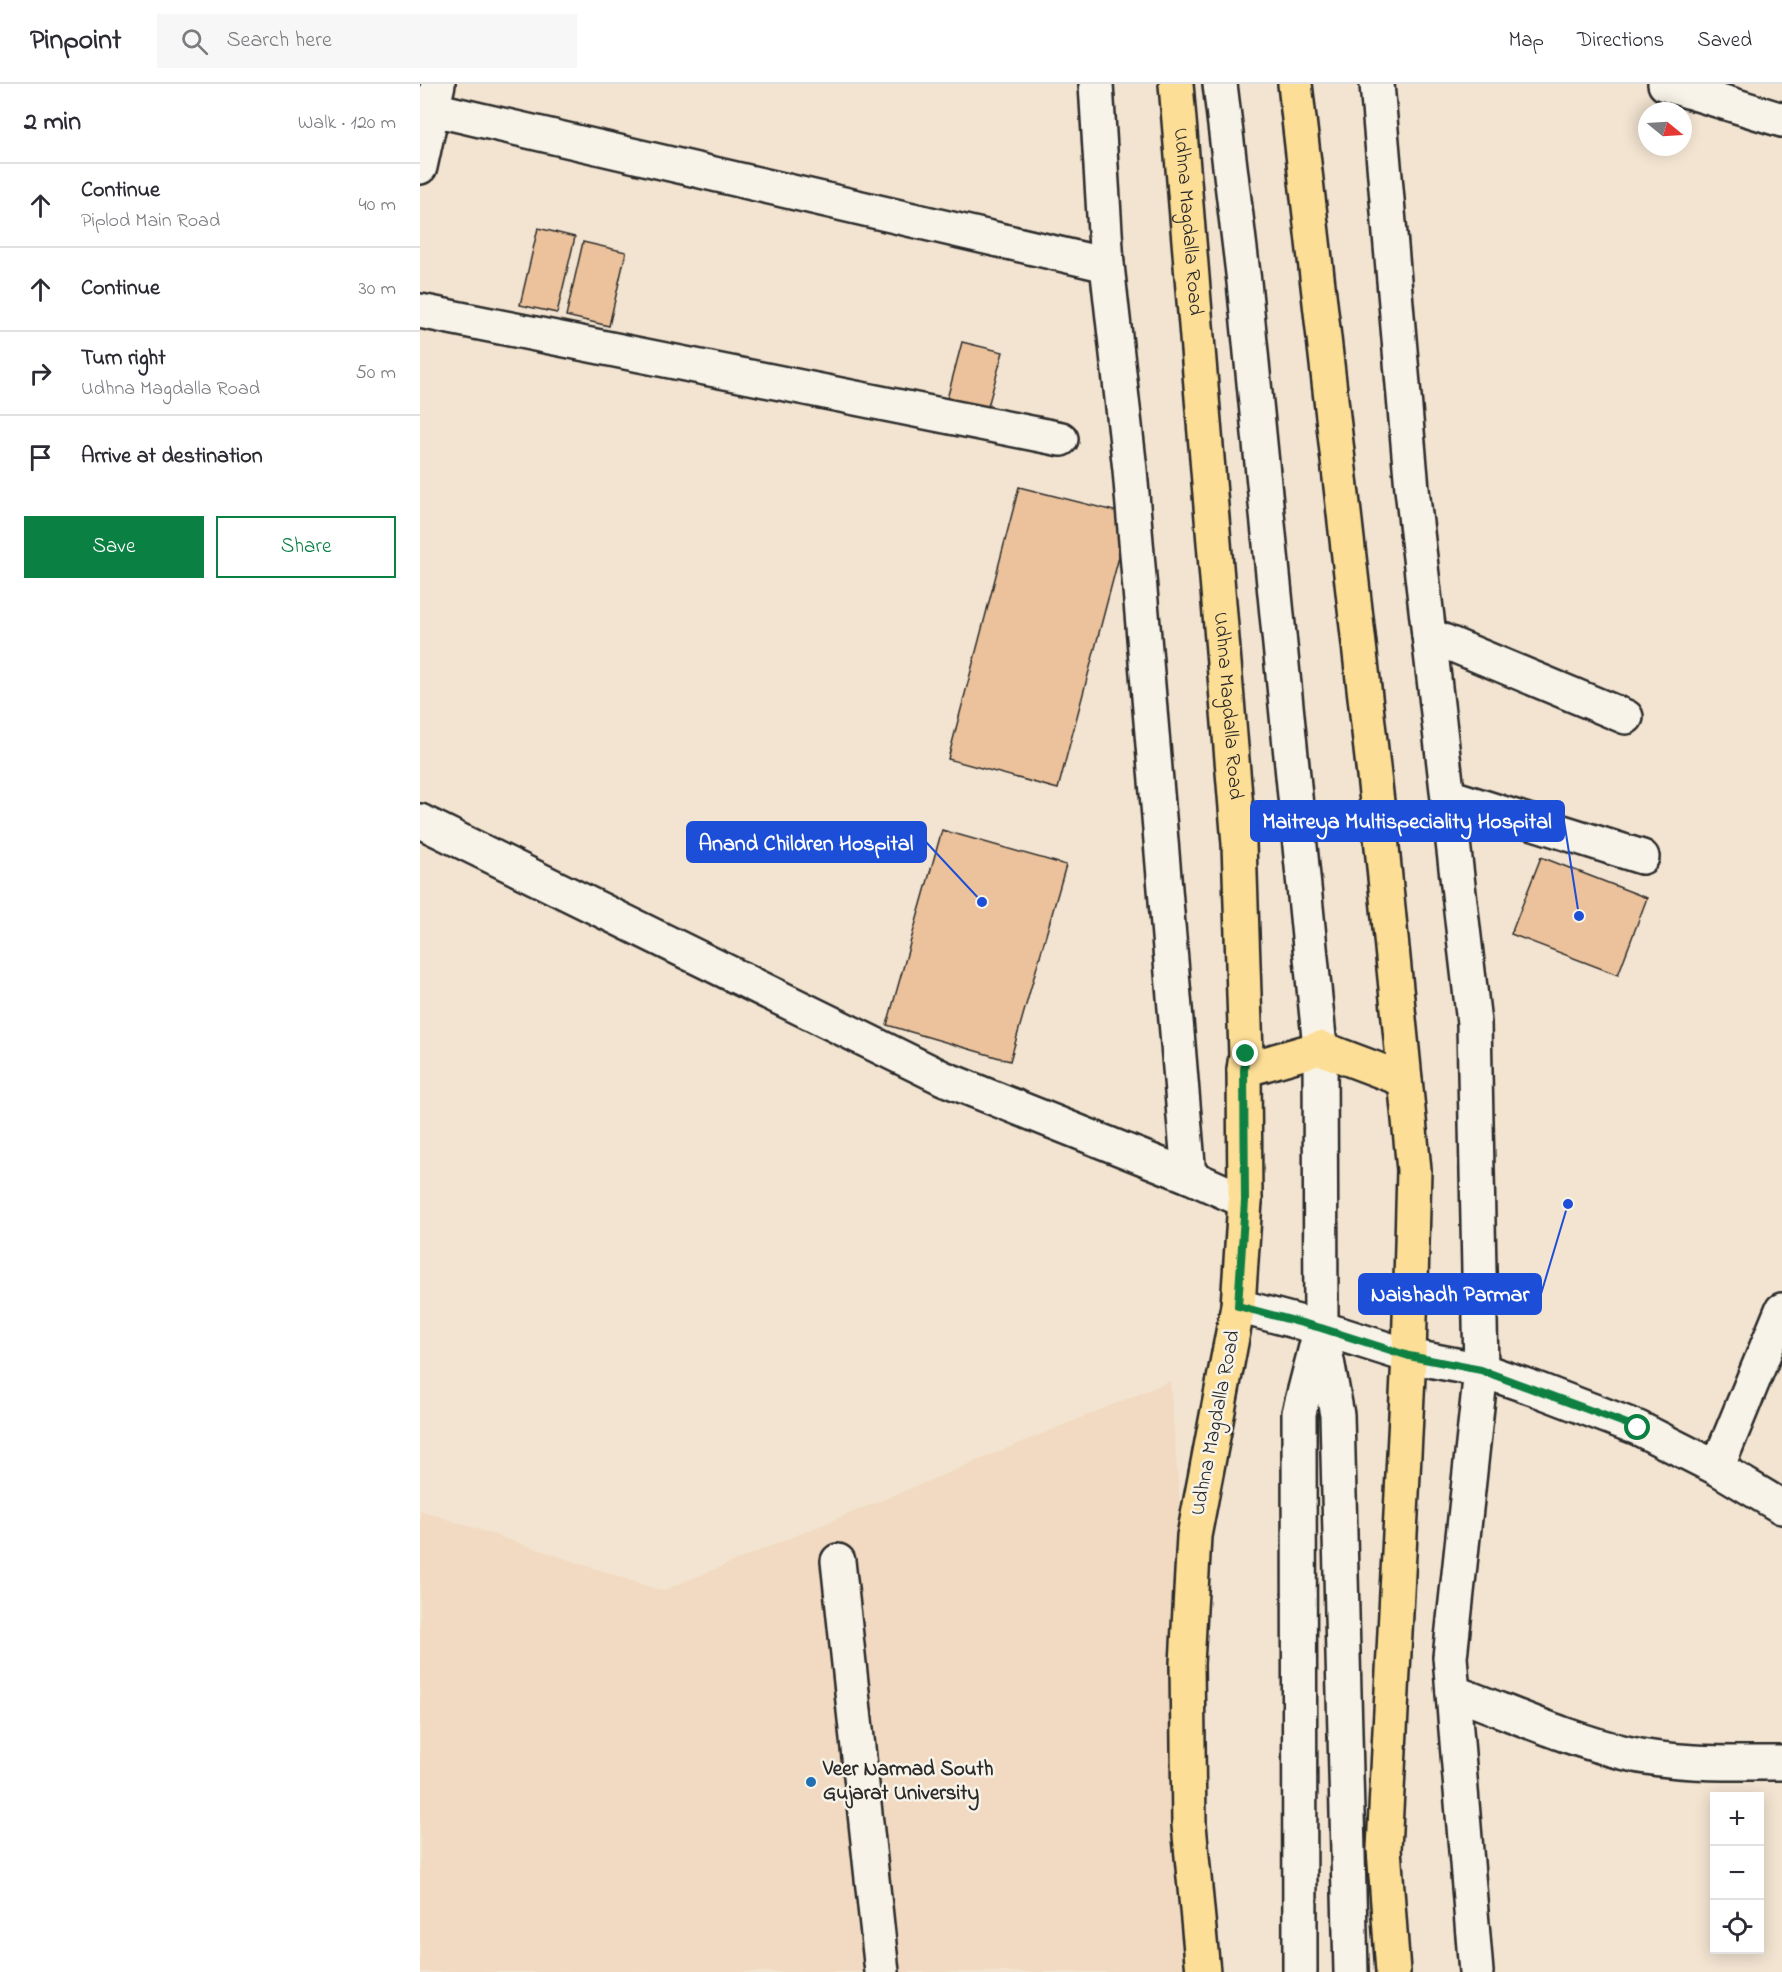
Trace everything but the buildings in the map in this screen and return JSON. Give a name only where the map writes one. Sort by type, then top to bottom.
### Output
[{"type":"main road","name":"Udhna Magdalla Road","points":[[1176,84],[1239,844],[1246,1054],[1244,1070],[1245,1201],[1238,1306],[1194,1536],[1187,1652],[1189,1825],[1203,1972]]},
{"type":"main road","points":[[1295,84],[1381,837],[1414,1170],[1409,1356],[1384,1849],[1393,1972]]},
{"type":"main road","points":[[1244,1070],[1320,1048],[1405,1080]]},
{"type":"street","points":[[1096,84],[1107,265],[1130,470],[1189,1176]]},
{"type":"street","points":[[1220,84],[1244,282],[1320,1048],[1321,1328],[1337,1414],[1351,1972]]},
{"type":"street","points":[[1377,84],[1412,489],[1474,1023],[1481,1370],[1450,1657],[1476,1972]]},
{"type":"street","points":[[1665,84],[1782,120]]},
{"type":"street","points":[[420,167],[430,100],[1107,265]]},
{"type":"street","points":[[420,311],[1061,439]]},
{"type":"street","points":[[1429,635],[1626,717]]},
{"type":"street","points":[[1448,796],[1642,857]]},
{"type":"street","points":[[420,820],[943,1078],[1189,1176],[1245,1201]]},
{"type":"street","points":[[1238,1306],[1321,1328],[1409,1356],[1481,1370],[1638,1428],[1717,1468],[1782,1507]]},
{"type":"street","points":[[1717,1468],[1782,1310]]},
{"type":"street","points":[[1300,1972],[1299,1413],[1321,1328]]},
{"type":"street","points":[[838,1561],[882,1972]]},
{"type":"street","points":[[1453,1692],[1593,1743],[1627,1753],[1678,1761],[1782,1763]]},
{"type":"shaded area","name":"Veer Narmad South Gujarat University","points":[[1170,1381],[1217,1972],[420,1972],[420,1510],[662,1591]]},
{"type":"place","name":"Anand Children Hospital","points":[[982,902]]},
{"type":"place","name":"Maitreya Multispeciality Hospital","points":[[1579,916]]},
{"type":"place","name":"Naishadh Parmar","points":[[1568,1204]]},
{"type":"place","name":"Veer Narmad South Gujarat University","points":[[811,1782]]},
{"type":"route","points":[[1246,1054],[1244,1070],[1245,1201],[1238,1306],[1321,1328],[1409,1356],[1481,1370],[1638,1428]]}]
